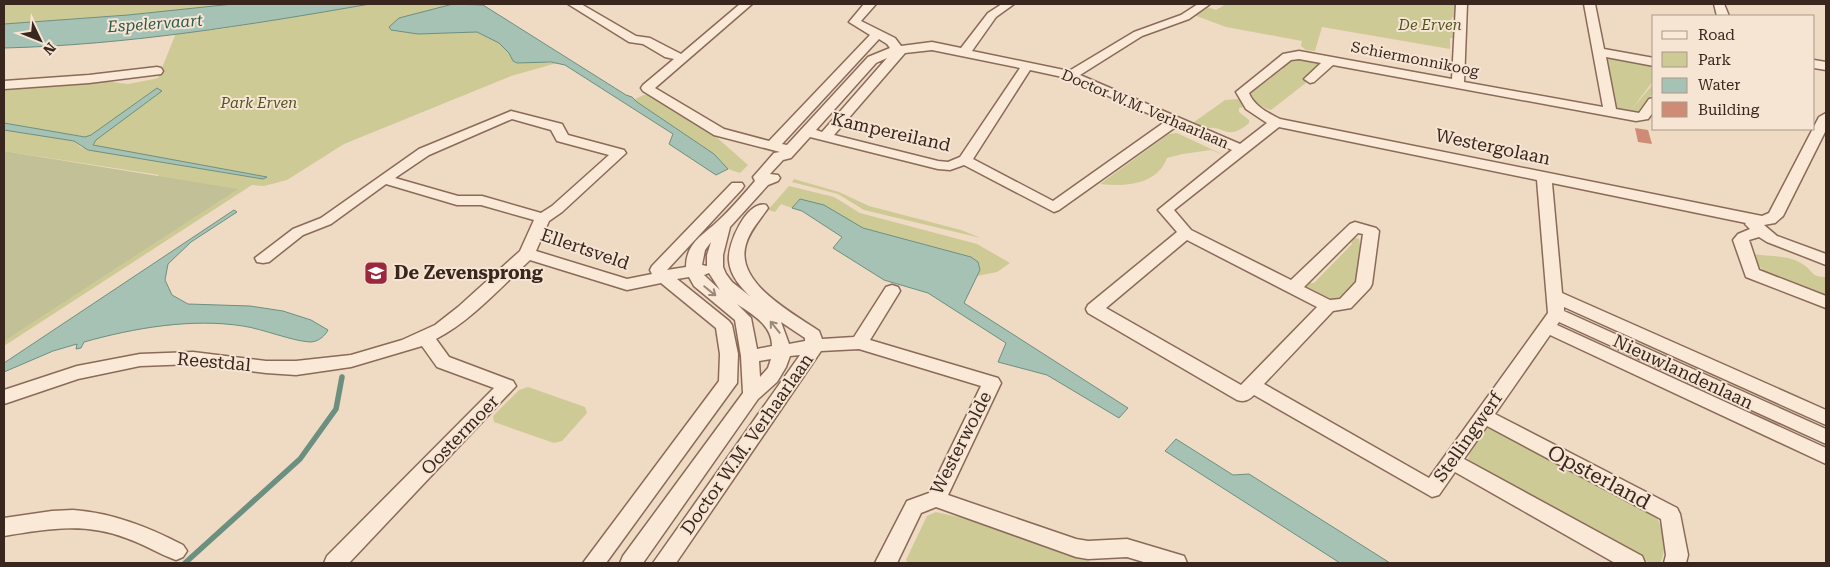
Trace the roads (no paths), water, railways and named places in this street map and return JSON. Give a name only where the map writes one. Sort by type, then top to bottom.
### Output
[{"type":"street","points":[[573,4],[590,8],[633,39],[646,41],[669,54],[683,58]]},
{"type":"street","points":[[747,4],[647,88],[719,132],[773,145],[788,152]]},
{"type":"street","points":[[825,136],[899,52],[895,46],[855,21],[870,4]]},
{"type":"street","points":[[964,53],[992,15],[1010,4]]},
{"type":"street","points":[[1071,75],[1138,34],[1186,16],[1205,4]]},
{"type":"street","points":[[1458,84],[1460,4]]},
{"type":"street","points":[[1590,4],[1610,112]]},
{"type":"street","points":[[773,145],[876,34]]},
{"type":"street","name":"Doctor W.M. Verhaarlaan","points":[[752,394],[750,356],[743,318],[706,288],[698,279],[694,271],[693,262],[696,251],[714,230],[722,226],[763,182],[770,180],[778,172],[788,159],[788,152],[872,60],[895,46],[932,46],[1071,75],[1240,150]]},
{"type":"street","points":[[1599,52],[1652,62]]},
{"type":"street","name":"Schiermonnikoog","points":[[1276,122],[1257,112],[1242,95],[1242,90],[1291,55],[1301,55],[1641,117],[1652,104]]},
{"type":"street","points":[[1310,79],[1326,66],[1328,60]]},
{"type":"street","name":"Kampereiland","points":[[807,132],[944,166],[970,163],[1027,66]]},
{"type":"street","points":[[4,85],[81,80],[157,71]]},
{"type":"street","name":"Ellertsveld","points":[[378,183],[420,153],[510,115],[557,127],[562,138],[619,153],[557,209],[543,218],[527,254],[624,284],[637,284],[664,277]]},
{"type":"street","name":"Westergolaan","points":[[1276,122],[1765,221],[1775,216],[1826,117]]},
{"type":"street","points":[[970,163],[1054,207],[1175,121]]},
{"type":"street","points":[[1276,122],[1166,210],[1186,233],[1328,306],[1345,304],[1364,284],[1370,231],[1355,228],[1293,288]]},
{"type":"street","points":[[1544,177],[1554,296],[1552,320]]},
{"type":"street","points":[[263,258],[298,232],[326,221],[378,183]]},
{"type":"street","name":"Ellertsveld","points":[[378,183],[457,201],[482,200],[543,218]]},
{"type":"street","points":[[594,563],[725,390],[730,377],[726,335],[723,325],[658,272],[662,265],[731,188]]},
{"type":"street","points":[[664,277],[737,264],[736,254],[739,242],[758,215]]},
{"type":"street","points":[[1748,219],[1776,241],[1826,260]]},
{"type":"street","name":"Doctor W.M. Verhaarlaan","points":[[631,563],[752,394],[764,386],[779,363],[782,351],[782,337],[779,330],[771,321],[728,288],[715,268],[715,251],[722,233],[722,226]]},
{"type":"street","points":[[1761,231],[1743,237],[1742,240],[1752,273],[1826,302]]},
{"type":"street","points":[[1186,233],[1094,309],[1242,396],[1328,306]]},
{"type":"street","points":[[425,337],[456,318],[527,254]]},
{"type":"street","name":"Doctor W.M. Verhaarlaan","points":[[664,563],[815,346],[813,335],[748,286],[742,278],[737,264]]},
{"type":"street","points":[[860,343],[892,291]]},
{"type":"street","name":"Nieuwlandenlaan","points":[[1554,296],[1826,418]]},
{"type":"street","name":"Nieuwlandenlaan","points":[[1552,320],[1826,438]]},
{"type":"street","name":"Nieuwlandenlaan","points":[[1552,320],[1826,456]]},
{"type":"street","name":"Stellingwerf","points":[[1252,386],[1432,489],[1552,320]]},
{"type":"street","name":"Reestdal","points":[[4,397],[76,372],[140,360],[200,358],[266,367],[312,367],[373,356],[395,350],[425,337]]},
{"type":"street","name":"Oostermoer","points":[[335,563],[507,386],[443,362],[425,337]]},
{"type":"street","name":"Westerwolde","points":[[750,356],[815,346],[849,342],[860,343],[992,383],[936,498],[914,508],[886,563]]},
{"type":"street","name":"Opsterland","points":[[1484,416],[1670,514],[1676,555],[1675,563]]},
{"type":"street","points":[[1451,462],[1607,557],[1634,563]]},
{"type":"street","points":[[936,498],[1076,548],[1114,556],[1135,550],[1176,563]]},
{"type":"street","points":[[4,527],[53,519],[92,519],[128,527],[176,551]]},
{"type":"water","name":"Espelervaart","points":[[233,4],[370,4],[188,33],[96,43],[4,48],[4,24],[128,15]]},
{"type":"water","points":[[453,4],[483,5],[632,97],[714,154],[728,169],[716,175],[669,144],[673,134],[565,65],[551,62],[517,63],[513,61],[509,53],[499,43],[477,32],[418,34],[391,30],[389,27],[399,18]]},
{"type":"water","points":[[157,88],[162,91],[96,140],[93,145],[267,177],[263,179],[88,150],[74,141],[4,130],[4,123],[85,137],[91,135]]},
{"type":"water","points":[[800,199],[824,205],[863,228],[971,257],[978,262],[980,270],[964,303],[1128,408],[1119,418],[1047,375],[998,362],[1006,343],[928,293],[884,280],[833,248],[842,237],[802,211],[792,208]]},
{"type":"water","points":[[234,210],[237,212],[191,242],[168,264],[165,280],[172,295],[188,304],[250,306],[283,311],[311,320],[328,330],[321,338],[313,342],[303,341],[243,326],[223,324],[203,323],[163,326],[123,332],[84,342],[81,348],[76,349],[77,344],[53,351],[4,372],[4,363]]},
{"type":"water","points":[[1176,439],[1233,475],[1249,474],[1390,563],[1340,563],[1165,451]]},
{"type":"waterway","points":[[185,563],[300,459],[336,409],[342,377]]},
{"type":"place","name":"De Zevensprong","points":[[376,273]]},
{"type":"park label","name":"De Erven","points":[[1430,25]]},
{"type":"park label","name":"Park Erven","points":[[259,103]]}]
